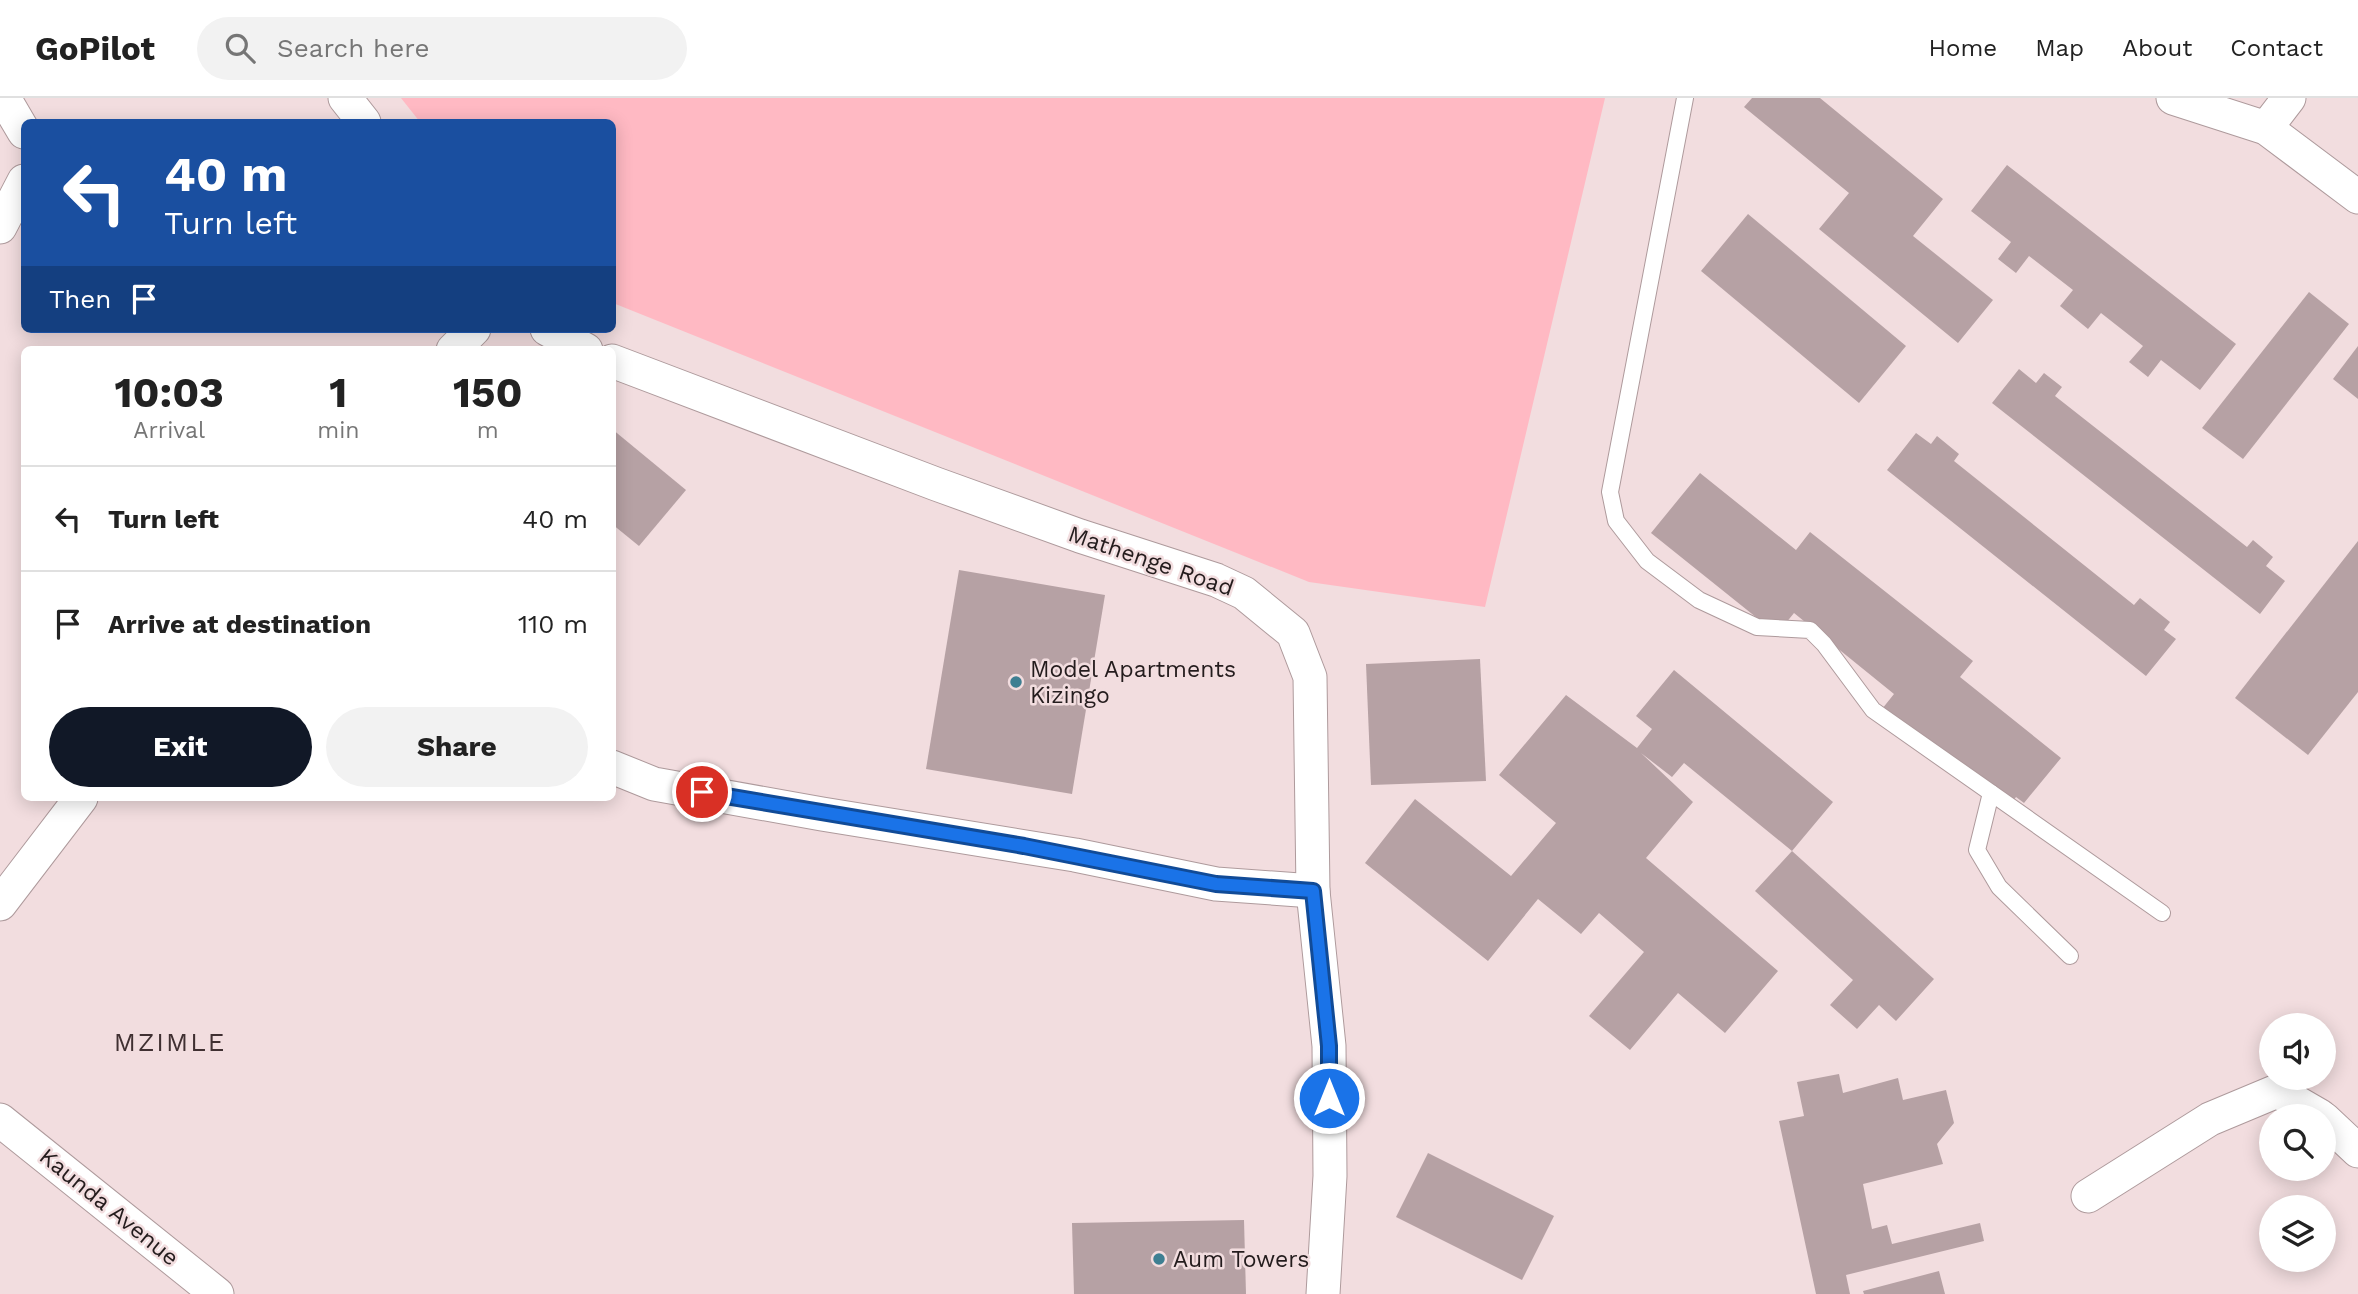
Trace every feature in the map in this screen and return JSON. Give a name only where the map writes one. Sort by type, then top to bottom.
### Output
[{"type":"street","points":[[4,98],[21,127]]},
{"type":"street","points":[[345,98],[362,119]]},
{"type":"street","points":[[2173,98],[2266,128],[2358,197]]},
{"type":"street","points":[[2266,128],[2289,98]]},
{"type":"street","points":[[0,227],[21,187]]},
{"type":"street","points":[[457,346],[470,333]]},
{"type":"street","points":[[554,333],[579,346]]},
{"type":"street","name":"Mathenge Road","points":[[616,362],[746,414],[1080,536],[1216,580],[1244,593],[1293,633],[1310,677],[1313,891],[1329,1046],[1329,1176],[1324,1294]]},
{"type":"street","points":[[616,769],[654,784],[1024,846],[1216,884],[1313,891]]},
{"type":"street","points":[[0,904],[79,801]]},
{"type":"street","points":[[2088,1196],[2210,1119],[2277,1091],[2299,1104]]},
{"type":"street","name":"Kaunda Avenue","points":[[0,1120],[218,1294]]},
{"type":"street","points":[[2336,1130],[2358,1151]]},
{"type":"lane","points":[[1685,98],[1610,492],[1616,521],[1647,561],[1699,600],[1757,627],[1810,631],[1824,644],[1873,710],[2162,913]]},
{"type":"lane","points":[[1991,793],[1977,850],[1999,887],[2070,956]]},
{"type":"shaded area","points":[[401,98],[1605,98],[1485,607],[1309,582],[616,304],[616,119],[418,119]]},
{"type":"building","points":[[1752,98],[1820,98],[1943,199],[1913,236],[1993,300],[1958,343],[1819,229],[1849,193],[1744,107]]},
{"type":"building","points":[[2007,165],[2236,344],[2200,390],[2161,360],[2148,377],[2129,362],[2143,346],[2101,313],[2088,329],[2060,306],[2073,290],[2029,256],[2016,273],[1998,259],[2011,242],[1971,211]]},
{"type":"building","points":[[1748,214],[1906,346],[1859,403],[1701,271]]},
{"type":"building","points":[[2309,292],[2349,324],[2243,459],[2202,428]]},
{"type":"building","points":[[2358,346],[2358,399],[2333,379]]},
{"type":"building","points":[[2019,369],[2036,383],[2044,373],[2062,387],[2055,396],[2247,547],[2253,540],[2273,557],[2266,566],[2285,581],[2260,614],[1992,403]]},
{"type":"building","points":[[616,432],[686,490],[639,546],[616,527]]},
{"type":"building","points":[[1916,433],[1931,444],[1937,436],[1959,454],[1954,461],[2134,605],[2140,598],[2170,622],[2164,630],[2176,639],[2146,676],[1887,470]]},
{"type":"building","points":[[1700,473],[1796,550],[1810,532],[1973,661],[1960,677],[2061,758],[2024,803],[2016,797],[2007,809],[1882,709],[1894,694],[1794,613],[1777,634],[1651,533]]},
{"type":"building","points":[[2358,541],[2358,692],[2308,755],[2235,698]]},
{"type":"building","name":"Model Apartments Kizingo","points":[[959,570],[1105,595],[1072,794],[926,769]]},
{"type":"building","points":[[1480,659],[1486,781],[1371,785],[1366,664]]},
{"type":"building","points":[[1674,670],[1833,802],[1792,851],[1684,763],[1672,777],[1641,753],[1693,802],[1646,858],[1778,971],[1725,1033],[1678,993],[1630,1050],[1589,1016],[1644,952],[1599,913],[1581,934],[1538,899],[1488,961],[1365,863],[1415,799],[1511,876],[1556,823],[1499,775],[1566,695],[1637,748],[1652,729],[1636,716]]},
{"type":"building","points":[[1792,851],[1934,979],[1896,1021],[1879,1005],[1857,1029],[1830,1005],[1853,980],[1755,891]]},
{"type":"building","points":[[1839,1074],[1843,1093],[1898,1078],[1903,1100],[1946,1090],[1954,1123],[1937,1144],[1943,1164],[1863,1184],[1872,1229],[1887,1225],[1892,1244],[1980,1223],[1984,1241],[1846,1275],[1850,1294],[1816,1294],[1779,1121],[1804,1116],[1797,1082]]},
{"type":"building","points":[[1428,1153],[1554,1216],[1522,1280],[1396,1217]]},
{"type":"building","name":"Aum Towers","points":[[1244,1220],[1246,1294],[1074,1294],[1072,1223]]},
{"type":"building","points":[[1939,1271],[1945,1294],[1864,1294],[1863,1291]]},
{"type":"place","name":"Model Apartments Kizingo","points":[[1016,682]]},
{"type":"place","name":"Aum Towers","points":[[1159,1259]]},
{"type":"district","name":"MZIMLE","points":[[170,1042]]},
{"type":"route","points":[[702,792],[1075,855],[1216,884],[1313,891],[1329,1046],[1329,1098]]}]
